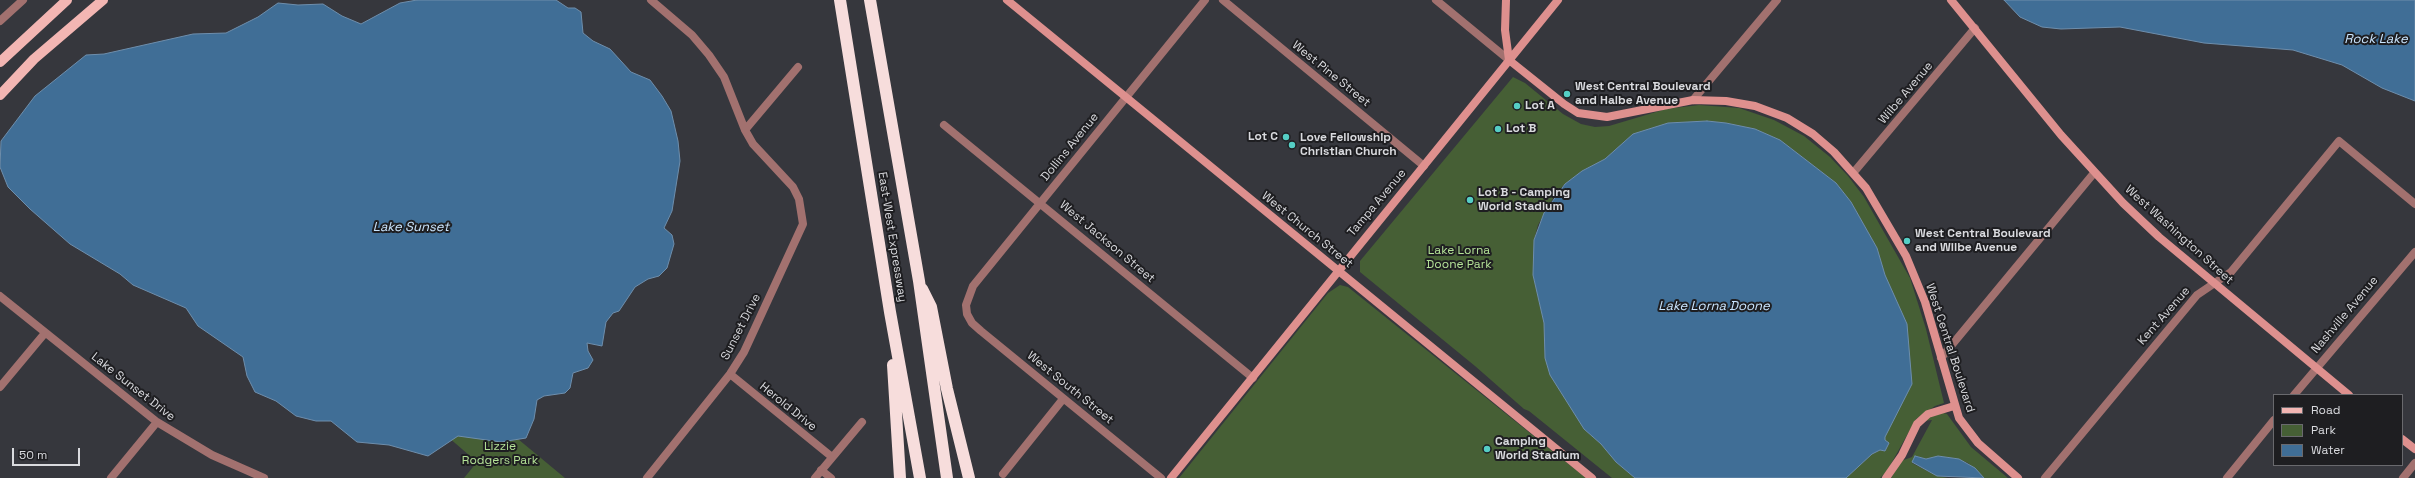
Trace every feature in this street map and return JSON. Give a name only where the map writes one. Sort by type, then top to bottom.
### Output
[{"type":"highway","name":"East-West Expressway","points":[[840,0],[890,312],[920,478]]},
{"type":"highway","name":"East-West Expressway","points":[[870,0],[919,281],[946,478]]},
{"type":"highway","points":[[919,281],[931,307],[947,389],[969,478]]},
{"type":"highway","points":[[890,312],[900,478]]},
{"type":"main road","points":[[0,62],[67,0]]},
{"type":"main road","points":[[0,95],[34,60],[103,0]]},
{"type":"street","points":[[0,21],[23,0]]},
{"type":"street","points":[[651,0],[692,35],[710,55],[724,77],[745,130],[798,67]]},
{"type":"street","name":"West Church Street","points":[[1007,0],[1125,98],[1592,478]]},
{"type":"street","name":"Dollins Avenue","points":[[967,314],[966,304],[973,286],[1205,0]]},
{"type":"street","name":"West Pine Street","points":[[1223,0],[1424,166]]},
{"type":"street","name":"West Central Boulevard","points":[[1436,0],[1564,104],[1578,113],[1589,116],[1607,117],[1634,113],[1665,104],[1693,100],[1726,101],[1755,106],[1787,118],[1813,134],[1854,172],[1866,188],[1906,256],[1925,302],[1954,406],[1968,432],[2018,478]]},
{"type":"street","points":[[1506,0],[1505,30],[1509,60]]},
{"type":"street","name":"Tampa Avenue","points":[[1171,478],[1253,378],[1337,270],[1424,166],[1558,0]]},
{"type":"street","points":[[1693,100],[1776,0]]},
{"type":"street","name":"West Washington Street","points":[[1951,0],[2061,135],[2094,172],[2159,237],[2348,394]]},
{"type":"street","name":"Wilbe Avenue","points":[[1854,172],[1975,28]]},
{"type":"street","name":"West Jackson Street","points":[[944,125],[1253,378]]},
{"type":"street","name":"Sunset Drive","points":[[648,478],[730,374],[744,352],[800,235],[803,224],[803,212],[793,187],[753,144],[745,130]]},
{"type":"street","name":"Kent Avenue","points":[[2045,478],[2197,295],[2231,272],[2339,141],[2415,204]]},
{"type":"street","points":[[1941,358],[2094,172]]},
{"type":"street","name":"Nashville Avenue","points":[[2295,394],[2415,252]]},
{"type":"street","name":"Lake Sunset Drive","points":[[0,296],[157,422],[212,455],[264,478]]},
{"type":"street","name":"West South Street","points":[[967,314],[972,323],[981,332],[1162,478]]},
{"type":"street","points":[[0,387],[45,333]]},
{"type":"street","name":"Herold Drive","points":[[730,374],[832,457]]},
{"type":"street","points":[[1002,474],[1063,399]]},
{"type":"street","points":[[1886,478],[1902,455],[1917,424],[1928,414],[1954,406]]},
{"type":"street","points":[[2227,478],[2273,421]]},
{"type":"street","points":[[111,478],[157,422]]},
{"type":"street","points":[[815,478],[862,422]]},
{"type":"street","points":[[2403,440],[2415,449]]},
{"type":"street","points":[[2403,478],[2415,463]]},
{"type":"street","points":[[821,470],[831,478]]},
{"type":"green space","name":"Lake Lorna Doone Park","points":[[1513,77],[1525,83],[1563,114],[1581,124],[1595,127],[1609,126],[1666,109],[1699,105],[1739,108],[1774,120],[1804,136],[1830,157],[1848,176],[1864,197],[1910,278],[1926,329],[1944,403],[1935,406],[1916,419],[1887,471],[1880,478],[1846,478],[1872,454],[1880,450],[1885,451],[1889,443],[1885,440],[1885,275],[1877,248],[1851,202],[1836,183],[1780,140],[1755,129],[1707,121],[1668,123],[1633,134],[1605,159],[1582,171],[1565,184],[1556,193],[1538,225],[1534,240],[1533,275],[1544,323],[1545,358],[1584,429],[1601,444],[1616,462],[1635,478],[1612,478],[1529,411],[1524,409],[1475,366],[1360,272],[1360,261]]},
{"type":"green space","points":[[1340,285],[1348,287],[1586,478],[1179,478],[1328,293]]},
{"type":"green space","name":"Lizzie Rodgers Park","points":[[483,410],[565,478],[464,478],[477,462],[426,418]]},
{"type":"green space","points":[[1940,412],[1947,414],[1971,447],[2008,478],[1984,478],[1968,463],[1958,459],[1938,456],[1926,459],[1916,456],[1912,463],[1937,476],[1948,478],[1891,478],[1901,461],[1912,457],[1932,420],[1924,421]]},
{"type":"water","name":"Lake Sunset","points":[[417,0],[556,0],[568,8],[575,8],[581,12],[583,33],[593,41],[610,49],[631,72],[650,80],[662,96],[671,111],[678,141],[680,161],[672,211],[664,228],[672,235],[674,244],[667,268],[659,276],[648,279],[635,287],[619,311],[613,313],[606,322],[602,346],[587,343],[588,351],[593,360],[588,368],[573,373],[570,388],[565,393],[544,396],[537,400],[534,419],[526,438],[501,442],[458,436],[428,456],[389,445],[357,442],[331,421],[316,421],[296,416],[276,401],[255,392],[247,376],[243,357],[198,326],[186,308],[133,285],[120,274],[70,244],[30,209],[8,187],[0,167],[1,141],[35,96],[86,55],[104,54],[193,34],[226,33],[258,17],[278,3],[298,5],[323,4],[342,16],[361,24],[400,3]]},
{"type":"water","name":"Rock Lake","points":[[2004,0],[2415,0],[2415,101],[2382,88],[2342,65],[2293,50],[2204,43],[2120,27],[2061,29],[2042,27],[2020,17]]},
{"type":"water","name":"Lake Lorna Doone","points":[[1707,121],[1755,129],[1780,140],[1836,183],[1851,202],[1877,248],[1885,275],[1907,324],[1912,384],[1885,437],[1885,440],[1889,443],[1885,451],[1880,450],[1872,454],[1846,478],[1635,478],[1616,462],[1601,444],[1584,429],[1550,375],[1545,358],[1544,323],[1533,275],[1534,240],[1544,213],[1565,184],[1582,171],[1605,159],[1633,134],[1668,123]]},
{"type":"water","points":[[1915,456],[1926,459],[1938,456],[1959,459],[1975,468],[1984,478],[1937,476],[1912,462]]},
{"type":"place","name":"West Central Boulevard and Halbe Avenue","points":[[1567,94]]},
{"type":"place","name":"Lot A","points":[[1517,106]]},
{"type":"place","name":"Lot B","points":[[1498,129]]},
{"type":"place","name":"Lot C","points":[[1286,137]]},
{"type":"place","name":"Love Fellowship Christian Church","points":[[1292,145]]},
{"type":"place","name":"Lot B - Camping World Stadium","points":[[1470,200]]},
{"type":"place","name":"West Central Boulevard and Wilbe Avenue","points":[[1907,241]]},
{"type":"place","name":"Camping World Stadium","points":[[1487,449]]}]
